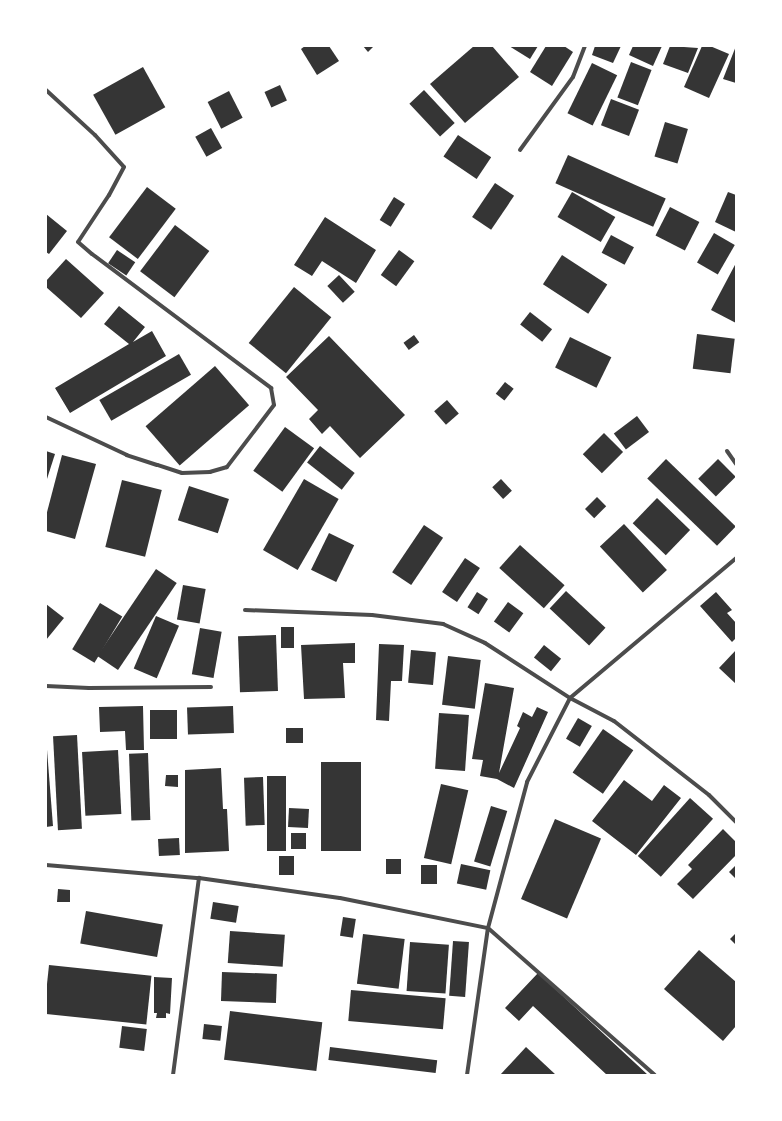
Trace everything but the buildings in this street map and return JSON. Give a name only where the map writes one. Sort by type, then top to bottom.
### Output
[{"type":"street","points":[[520,150],[573,77],[585,46]]},
{"type":"street","points":[[46,90],[95,135],[124,167],[109,195],[78,242],[271,388],[274,405],[227,467],[210,472],[182,473],[127,455],[46,417]]},
{"type":"street","points":[[727,451],[736,464]]},
{"type":"street","points":[[467,1075],[488,928],[527,782],[570,698],[736,558]]},
{"type":"street","points":[[245,610],[372,615],[443,624],[485,643],[570,698],[614,721],[710,795],[736,822]]},
{"type":"street","points":[[46,686],[89,688],[211,687]]},
{"type":"street","points":[[46,865],[199,878],[340,898],[488,928],[655,1075]]},
{"type":"street","points":[[173,1075],[199,878]]}]
